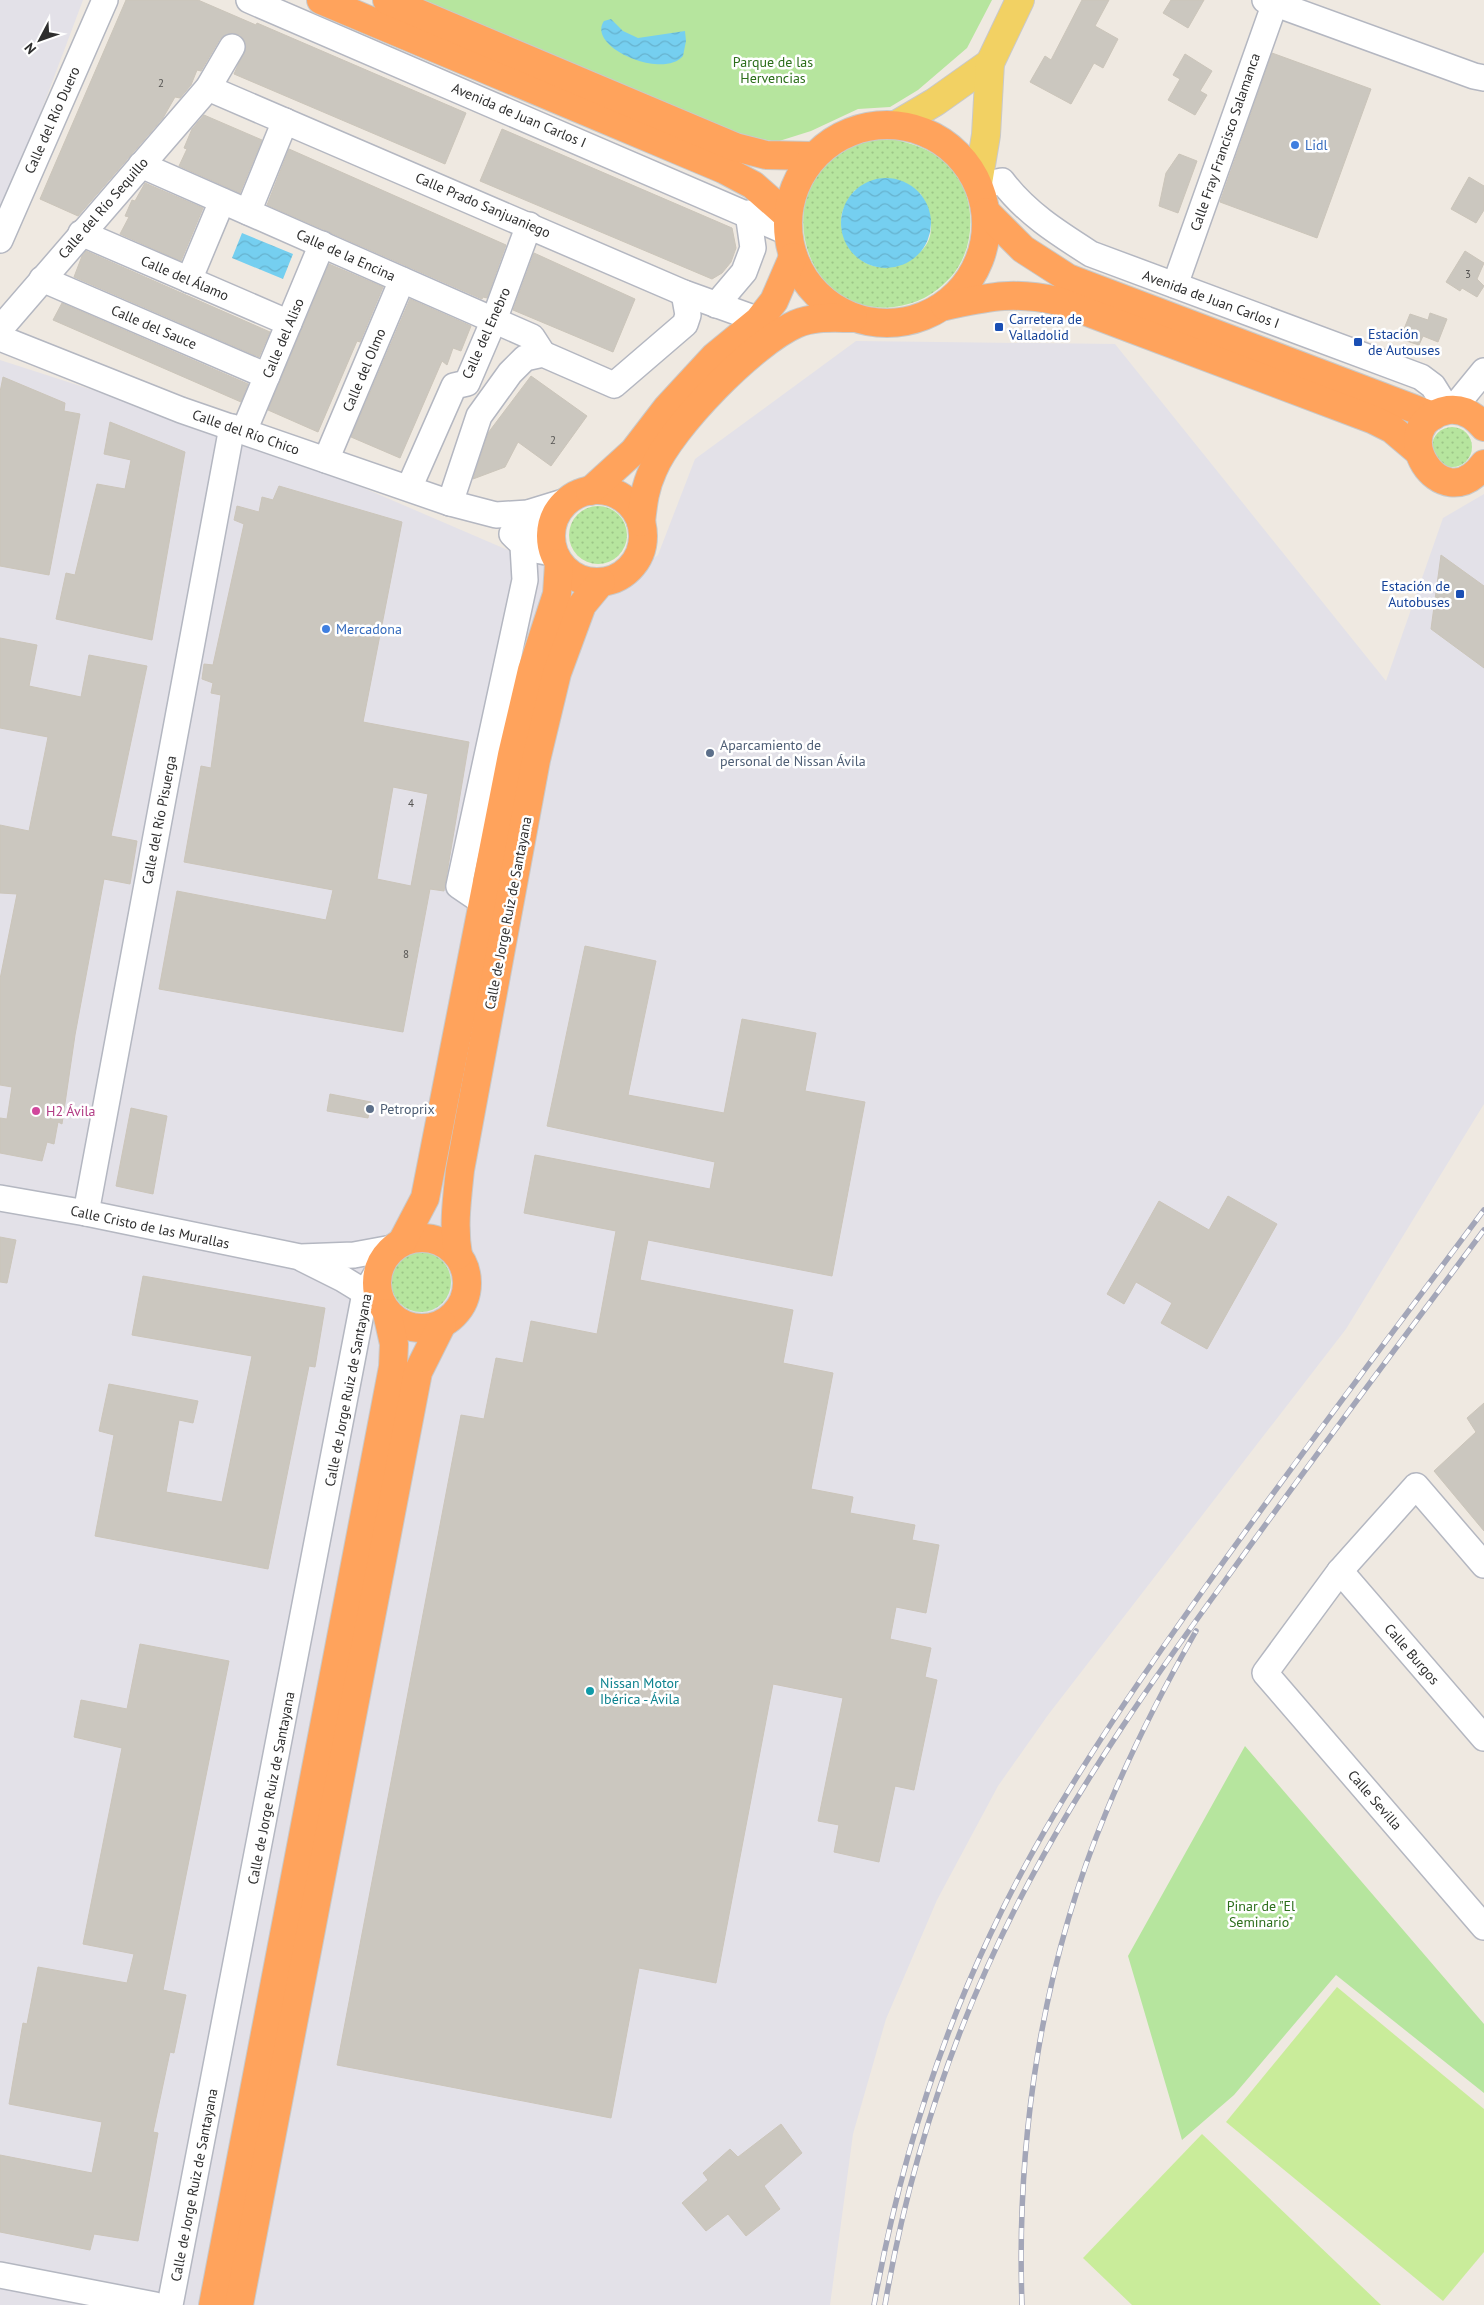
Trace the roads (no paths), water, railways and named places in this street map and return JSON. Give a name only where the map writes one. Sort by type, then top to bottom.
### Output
[{"type":"highway","name":"Avenida de Juan Carlos I","points":[[320,0],[723,169],[753,185],[789,235]]},
{"type":"highway","points":[[387,0],[735,148],[766,155],[814,156]]},
{"type":"highway","name":"Calle de Jorge Ruiz de Santayana","points":[[213,2305],[393,1367],[394,1344],[378,1295],[383,1259],[397,1245],[425,1198],[512,755],[532,670],[557,594],[556,558],[551,534],[553,522],[559,510],[634,451],[667,408],[715,356],[759,320],[774,301],[789,235],[796,183],[814,156],[837,137],[866,126],[896,125],[929,134],[958,154],[978,184],[986,212]]},
{"type":"highway","points":[[945,306],[970,281],[984,248],[986,212]]},
{"type":"highway","points":[[986,212],[1023,249],[1068,278],[1444,412],[1471,414],[1484,428]]},
{"type":"highway","points":[[789,235],[807,283],[827,304],[854,318],[885,324],[916,320],[945,306],[995,296],[1028,294],[1058,300],[1374,420],[1392,429],[1418,450],[1426,469],[1439,478],[1456,481],[1479,475]]},
{"type":"highway","name":"Calle de Jorge Ruiz de Santayana","points":[[378,1295],[398,1322],[412,1328],[428,1328],[442,1324],[454,1316],[463,1304],[467,1290],[467,1275],[458,1255],[455,1236],[455,1216],[460,1170],[536,760],[560,664],[582,605],[601,582],[619,576],[634,565],[643,542],[641,522],[644,491],[654,468],[677,430],[730,373],[774,338],[796,324],[816,318],[854,318]]},
{"type":"highway","points":[[1418,450],[1421,431],[1444,412]]},
{"type":"highway","points":[[578,496],[603,490],[626,500],[635,510],[641,522]]},
{"type":"highway","points":[[556,558],[571,574],[585,581],[601,582]]},
{"type":"highway","points":[[397,1245],[417,1237],[432,1238],[447,1244],[458,1255]]},
{"type":"highway","name":"Calle de Jorge Ruiz de Santayana","points":[[238,2305],[418,1372],[442,1324]]},
{"type":"main road","points":[[978,184],[986,135],[990,63],[1020,0]]},
{"type":"main road","points":[[896,125],[935,102],[990,63]]},
{"type":"street","name":"Calle del Río Duero","points":[[2,232],[105,0]]},
{"type":"street","name":"Avenida de Juan Carlos I","points":[[249,0],[748,213],[789,235]]},
{"type":"street","points":[[1272,2],[1484,78]]},
{"type":"street","name":"Calle Fray Francisco Salamanca","points":[[1175,285],[1272,2]]},
{"type":"street","name":"Calle del Río Sequillo","points":[[0,329],[208,88],[232,47]]},
{"type":"street","name":"Calle Prado Sanjuaniego","points":[[208,88],[528,224],[684,293],[759,320]]},
{"type":"street","points":[[248,212],[286,121]]},
{"type":"street","name":"Calle de la Encina","points":[[141,165],[532,337],[543,354]]},
{"type":"street","name":"Avenida de Juan Carlos I","points":[[978,184],[1002,181],[1014,198],[1045,225],[1091,254],[1421,377],[1433,386],[1444,412]]},
{"type":"street","points":[[188,280],[222,201]]},
{"type":"street","points":[[716,305],[744,272],[753,248],[748,213]]},
{"type":"street","name":"Calle del Enebro","points":[[409,488],[454,386],[467,383],[494,320],[528,224]]},
{"type":"street","name":"Calle del Álamo","points":[[81,233],[289,323]]},
{"type":"street","name":"Calle del Aliso","points":[[238,429],[267,376],[322,244]]},
{"type":"street","name":"Calle del Sauce","points":[[42,279],[267,376]]},
{"type":"street","name":"Calle del Olmo","points":[[326,460],[402,280]]},
{"type":"street","points":[[450,502],[480,416],[510,372],[525,358],[543,354],[614,385],[685,324],[688,315],[684,293]]},
{"type":"street","name":"Calle del Río Chico","points":[[0,338],[181,410],[450,502],[496,515],[528,513],[578,496]]},
{"type":"street","points":[[1444,412],[1484,371]]},
{"type":"street","name":"Calle del Río Pisuerga","points":[[86,1212],[238,429]]},
{"type":"street","name":"Calle de Jorge Ruiz de Santayana","points":[[484,903],[460,886],[525,580],[523,546],[528,513]]},
{"type":"street","points":[[496,515],[523,546],[556,558]]},
{"type":"street","name":"Calle Cristo de las Murallas","points":[[0,1198],[86,1212],[300,1257],[354,1255],[397,1245]]},
{"type":"street","name":"Calle Cristo de las Murallas","points":[[300,1257],[378,1295]]},
{"type":"street","name":"Calle de Jorge Ruiz de Santayana","points":[[170,2305],[378,1295]]},
{"type":"street","points":[[1340,1571],[1416,1486],[1484,1565]]},
{"type":"street","name":"Calle Sevilla","points":[[1340,1571],[1265,1673],[1484,1927]]},
{"type":"street","name":"Calle Burgos","points":[[1340,1571],[1484,1738]]},
{"type":"street","points":[[0,2275],[155,2305]]},
{"type":"water","points":[[611,19],[623,31],[638,38],[685,31],[686,41],[683,56],[673,62],[660,64],[644,62],[629,57],[616,50],[606,41],[601,31],[604,21]]},
{"type":"water","points":[[886,178],[903,182],[918,191],[927,206],[931,223],[927,240],[918,255],[903,264],[886,268],[869,264],[854,255],[845,240],[841,223],[845,206],[854,191],[869,182]]},
{"type":"water","points":[[242,233],[293,254],[283,279],[232,258]]},
{"type":"railway","points":[[874,2305],[883,2257],[906,2163],[935,2070],[951,2025],[990,1935],[1037,1845],[1062,1801],[1117,1715],[1238,1541],[1484,1210]]},
{"type":"railway","points":[[885,2305],[908,2195],[940,2087],[981,1982],[1004,1930],[1030,1880],[1074,1803],[1172,1654],[1288,1493],[1484,1230]]},
{"type":"railway","points":[[1022,2305],[1021,2242],[1029,2116],[1038,2053],[1065,1929],[1084,1869],[1127,1764],[1148,1719],[1196,1631]]},
{"type":"place","name":"Lidl","points":[[1295,145]]},
{"type":"place","name":"Carretera de Valladolid","points":[[999,327]]},
{"type":"place","name":"Estación de Autouses","points":[[1358,342]]},
{"type":"place","name":"Estación de Autobuses","points":[[1460,594]]},
{"type":"place","name":"Mercadona","points":[[326,629]]},
{"type":"place","name":"Aparcamiento de personal de Nissan Ávila","points":[[710,753]]},
{"type":"place","name":"Petroprix","points":[[370,1109]]},
{"type":"place","name":"H2 Ávila","points":[[36,1111]]},
{"type":"place","name":"Nissan Motor Ibérica - Ávila","points":[[590,1691]]},
{"type":"park label","name":"Parque de las Hervencias","points":[[773,70]]},
{"type":"park label","name":"Pinar de \"El Seminario\"","points":[[1261,1914]]}]
